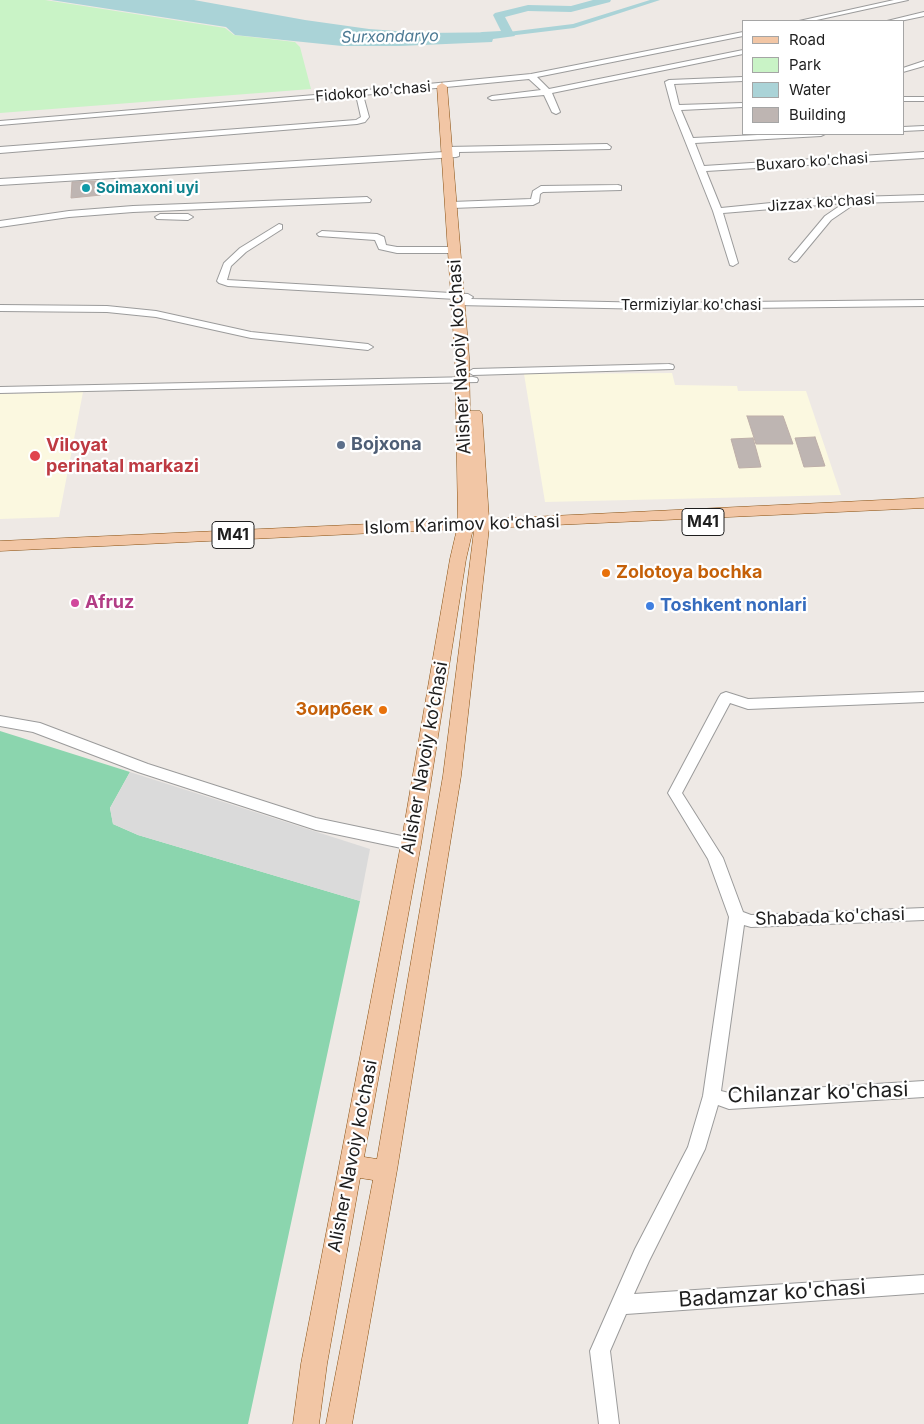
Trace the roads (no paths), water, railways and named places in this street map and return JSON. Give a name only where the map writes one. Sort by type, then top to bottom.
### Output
[{"type":"main road","name":"Alisher Navoiy ko’chasi","points":[[339,1424],[386,1170],[452,776],[474,528],[466,474],[469,378],[462,357],[463,299],[457,205],[451,152],[448,85]]},
{"type":"main road","name":"Alisher Navoiy ko’chasi","points":[[457,205],[455,250],[463,299]]},
{"type":"main road","name":"Islom Karimov ko'chasi","points":[[0,553],[924,503]]},
{"type":"main road","name":"Islom Karimov ko'chasi","points":[[0,546],[924,512]]},
{"type":"main road","name":"Alisher Navoiy ko’chasi","points":[[306,1424],[314,1364],[409,853],[458,559],[474,528]]},
{"type":"main road","points":[[409,853],[437,865]]},
{"type":"main road","points":[[351,1167],[386,1170]]},
{"type":"street","points":[[808,20],[904,0]]},
{"type":"street","points":[[896,20],[924,14]]},
{"type":"street","name":"Fidokor ko'chasi","points":[[0,123],[359,93],[532,76],[742,34]]},
{"type":"street","points":[[728,37],[742,46]]},
{"type":"street","points":[[492,98],[547,92],[742,52]]},
{"type":"street","points":[[628,57],[664,76],[669,82],[676,108],[718,211],[733,263]]},
{"type":"street","points":[[904,70],[924,63]]},
{"type":"street","points":[[532,76],[547,92],[556,112]]},
{"type":"street","points":[[669,82],[742,79]]},
{"type":"street","points":[[0,150],[357,122],[365,117],[359,93]]},
{"type":"street","points":[[904,99],[924,99]]},
{"type":"street","points":[[676,108],[742,105]]},
{"type":"street","points":[[904,130],[924,128]]},
{"type":"street","points":[[689,141],[802,135]]},
{"type":"street","points":[[0,182],[451,152],[607,147]]},
{"type":"street","name":"Buxaro ko'chasi","points":[[701,169],[924,155]]},
{"type":"street","points":[[457,205],[534,202],[536,200],[536,192],[541,190],[618,188]]},
{"type":"street","name":"Jizzax ko'chasi","points":[[718,211],[821,201],[924,198]]},
{"type":"street","points":[[0,224],[69,214],[133,209],[367,200]]},
{"type":"street","points":[[794,259],[828,218],[854,200]]},
{"type":"street","points":[[18,222],[38,226],[118,217],[188,217]]},
{"type":"street","name":"Termiziylar ko'chasi","points":[[279,227],[243,250],[227,265],[222,281],[228,283],[463,299],[653,306],[924,303]]},
{"type":"street","points":[[322,234],[377,237],[381,239],[382,247],[388,249],[455,250]]},
{"type":"street","points":[[0,308],[107,309],[156,314],[251,335],[368,347]]},
{"type":"street","points":[[0,390],[469,378],[669,367]]},
{"type":"street","points":[[609,1424],[600,1351],[642,1255],[696,1150],[712,1096],[737,917],[715,858],[675,793],[726,697],[748,704],[924,697]]},
{"type":"street","points":[[0,721],[36,728],[143,768],[409,853]]},
{"type":"street","name":"Shabada ko'chasi","points":[[737,917],[751,921],[924,914]]},
{"type":"street","name":"Chilanzar ko'chasi","points":[[712,1096],[729,1101],[924,1089]]},
{"type":"street","name":"Badamzar ko'chasi","points":[[620,1305],[924,1284]]},
{"type":"water","points":[[51,0],[194,0],[305,20],[369,29],[424,33],[513,32],[515,36],[493,39],[492,42],[400,46],[342,46],[235,35],[226,27]]},
{"type":"waterway","name":"Surxondaryo","points":[[482,35],[508,34],[499,15],[528,8],[571,9],[606,0]]},
{"type":"waterway","points":[[508,34],[574,26],[657,0]]},
{"type":"place","name":"Soimaxoni uyi","points":[[86,188]]},
{"type":"place","name":"Bojxona","points":[[341,445]]},
{"type":"place","name":"Viloyat perinatal markazi","points":[[35,456]]},
{"type":"place","name":"Zolotoya bochka","points":[[606,573]]},
{"type":"place","name":"Afruz","points":[[75,603]]},
{"type":"place","name":"Toshkent nonlari","points":[[650,606]]},
{"type":"place","name":"Зоирбек","points":[[383,710]]}]
